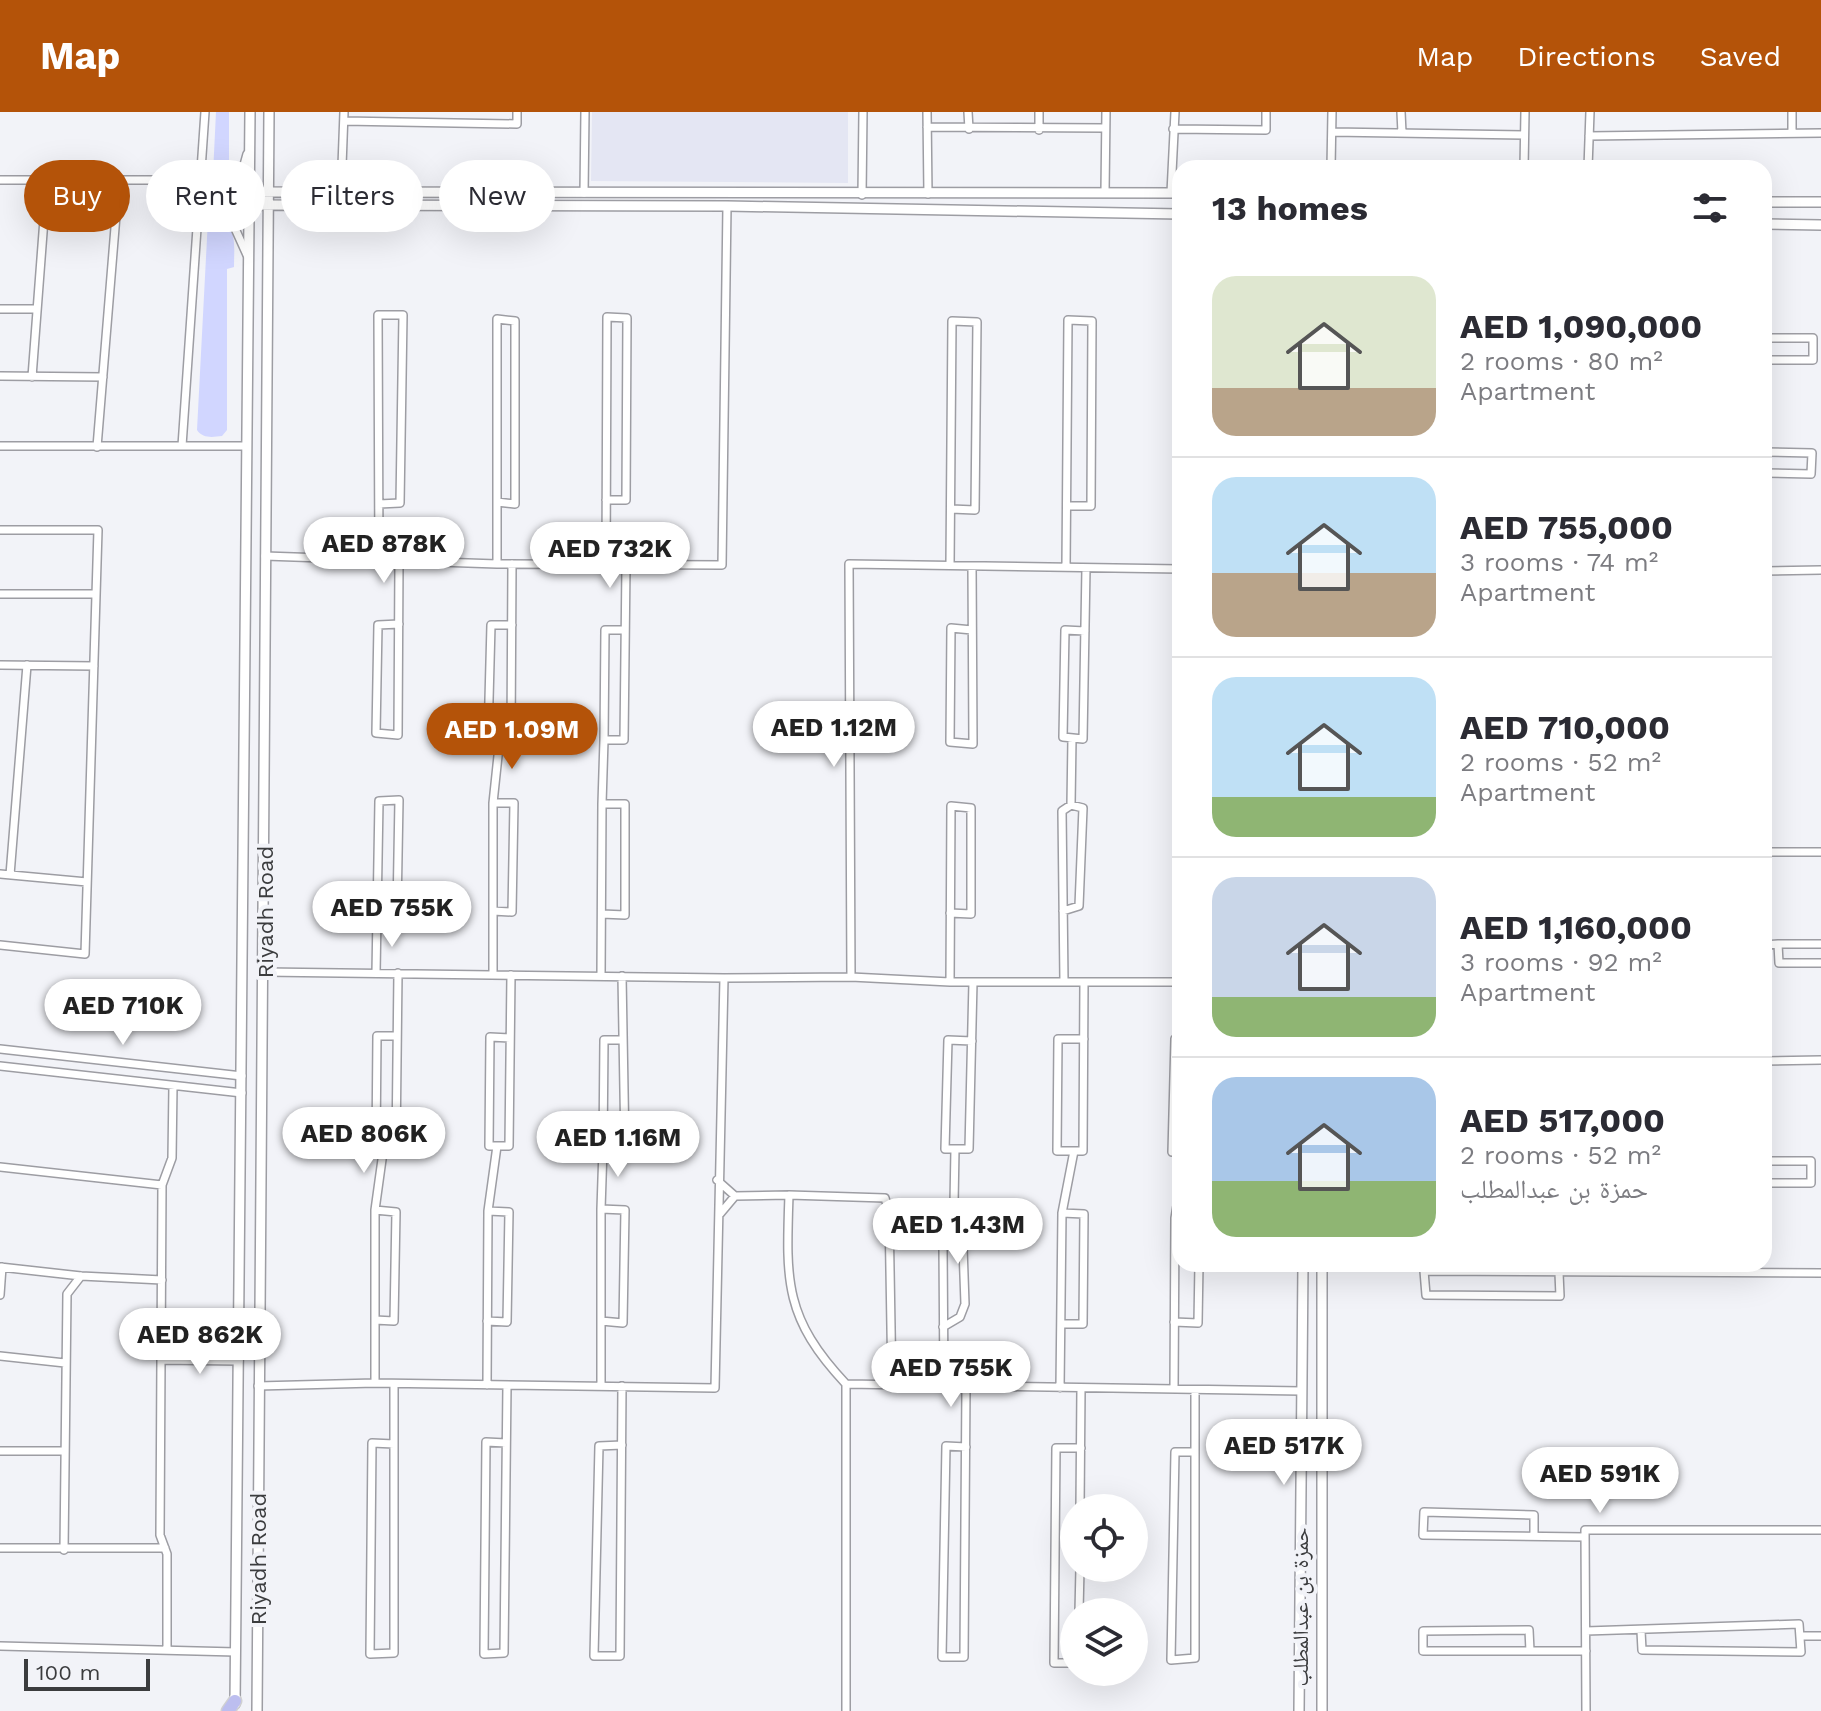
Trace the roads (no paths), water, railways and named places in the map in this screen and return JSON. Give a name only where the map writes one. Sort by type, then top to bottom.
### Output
[{"type":"street","points":[[205,112],[205,160]]},
{"type":"street","points":[[250,112],[250,160]]},
{"type":"street","name":"Riyadh Road","points":[[257,1711],[258,1386],[265,972],[269,112]]},
{"type":"street","points":[[342,160],[344,116],[517,124],[517,112]]},
{"type":"street","points":[[584,193],[585,112]]},
{"type":"street","points":[[862,195],[863,112]]},
{"type":"street","points":[[927,112],[928,194]]},
{"type":"street","points":[[968,112],[969,129]]},
{"type":"street","points":[[1039,112],[1039,130]]},
{"type":"street","points":[[1105,192],[1106,112]]},
{"type":"street","points":[[1174,160],[1175,112]]},
{"type":"street","points":[[1173,129],[1266,130],[1266,112]]},
{"type":"street","points":[[1331,160],[1332,112]]},
{"type":"street","points":[[1401,112],[1402,133]]},
{"type":"street","points":[[1524,160],[1525,112]]},
{"type":"street","points":[[1588,160],[1590,112]]},
{"type":"street","points":[[1792,112],[1792,133]]},
{"type":"street","points":[[927,127],[1105,128]]},
{"type":"street","points":[[1332,132],[1524,135]]},
{"type":"street","points":[[1589,136],[1821,133]]},
{"type":"street","points":[[246,160],[250,145]]},
{"type":"street","points":[[0,180],[24,180]]},
{"type":"street","points":[[423,193],[1172,193]]},
{"type":"street","points":[[265,194],[281,194]]},
{"type":"street","points":[[1772,202],[1821,202]]},
{"type":"street","points":[[265,206],[727,206],[1172,214]]},
{"type":"street","points":[[265,556],[497,564],[722,565],[727,206]]},
{"type":"street","points":[[1772,224],[1821,225]]},
{"type":"street","points":[[32,377],[43,232]]},
{"type":"street","points":[[97,447],[115,232]]},
{"type":"street","points":[[182,446],[201,232]]},
{"type":"street","points":[[239,232],[249,262]]},
{"type":"street","points":[[233,1708],[249,232]]},
{"type":"street","points":[[0,309],[37,309]]},
{"type":"street","points":[[379,504],[400,503],[403,315],[378,315],[379,560]]},
{"type":"street","points":[[606,500],[626,500],[627,318],[607,317],[606,500],[606,564]]},
{"type":"street","points":[[497,502],[515,504],[515,321],[497,319],[497,456],[497,502],[497,564]]},
{"type":"street","points":[[1066,567],[1068,320],[1092,321],[1091,506],[1067,506]]},
{"type":"street","points":[[950,565],[952,321],[977,322],[975,510],[951,509]]},
{"type":"street","points":[[1772,338],[1813,338],[1813,360],[1772,360]]},
{"type":"street","points":[[0,376],[103,377]]},
{"type":"street","points":[[0,446],[247,446]]},
{"type":"street","points":[[1772,452],[1812,453],[1811,474],[1772,473]]},
{"type":"street","points":[[0,530],[98,530],[85,954],[0,945]]},
{"type":"street","points":[[399,560],[399,624],[398,735],[376,733],[378,625],[399,624]]},
{"type":"street","points":[[512,564],[512,625],[511,737],[488,737],[491,625],[512,625]]},
{"type":"street","points":[[851,977],[849,564],[1172,569]]},
{"type":"street","points":[[604,740],[624,740],[626,565]]},
{"type":"street","points":[[972,566],[973,744],[950,742],[951,628],[972,630]]},
{"type":"street","points":[[1085,631],[1065,630],[1063,737],[1083,739],[1085,631],[1086,568]]},
{"type":"street","points":[[1772,571],[1821,570]]},
{"type":"street","points":[[0,594],[96,594]]},
{"type":"street","points":[[601,976],[605,630],[625,630]]},
{"type":"street","points":[[0,665],[94,666]]},
{"type":"street","points":[[10,875],[27,665]]},
{"type":"street","points":[[493,974],[493,803],[500,737]]},
{"type":"street","points":[[1071,805],[1072,738]]},
{"type":"street","points":[[376,973],[377,909],[379,801],[399,800],[397,910],[377,909]]},
{"type":"street","points":[[493,803],[514,803],[512,912],[493,911]]},
{"type":"street","points":[[602,804],[625,804],[625,915],[602,914]]},
{"type":"street","points":[[1063,911],[1079,906],[1083,808],[1071,805],[1062,811],[1063,911],[1064,982]]},
{"type":"street","points":[[950,913],[971,914],[971,808],[951,806],[950,913],[950,982]]},
{"type":"street","points":[[1772,852],[1821,852]]},
{"type":"street","points":[[0,874],[87,882]]},
{"type":"street","points":[[1772,944],[1821,944]]},
{"type":"street","points":[[1778,944],[1779,963],[1821,963]]},
{"type":"street","points":[[265,972],[851,977],[950,982],[1172,982]]},
{"type":"street","points":[[397,1036],[377,1036],[376,1145],[396,1146],[398,973]]},
{"type":"street","points":[[510,1038],[490,1037],[489,1146],[509,1146],[511,975]]},
{"type":"street","points":[[603,1149],[625,1148],[622,976]]},
{"type":"street","points":[[258,1386],[375,1383],[715,1388],[717,1180],[724,978]]},
{"type":"street","points":[[972,1041],[948,1040],[945,1149],[969,1149],[972,1041],[973,982]]},
{"type":"street","points":[[1084,982],[1084,1039],[1083,1151],[1057,1151],[1058,1039],[1084,1039]]},
{"type":"street","points":[[601,1386],[604,1040],[623,1040]]},
{"type":"street","points":[[0,1049],[242,1076]]},
{"type":"street","points":[[1772,1061],[1821,1060]]},
{"type":"street","points":[[0,1066],[242,1093]]},
{"type":"street","points":[[167,1650],[165,1548],[160,1535],[162,1185],[172,1158],[173,1086]]},
{"type":"street","points":[[375,1383],[375,1210],[384,1145]]},
{"type":"street","points":[[487,1385],[488,1211],[497,1146]]},
{"type":"street","points":[[943,1327],[960,1317],[965,1304],[962,1219],[954,1203],[955,1149]]},
{"type":"street","points":[[1060,1388],[1062,1213],[1074,1151]]},
{"type":"street","points":[[1772,1161],[1811,1161],[1811,1183],[1772,1183]]},
{"type":"street","points":[[0,1167],[162,1185]]},
{"type":"street","points":[[1811,1172],[1821,1171]]},
{"type":"street","points":[[717,1180],[735,1196],[885,1198],[889,1212],[892,1385]]},
{"type":"street","points":[[789,1195],[789,1280],[793,1306],[822,1358],[846,1384],[846,1711]]},
{"type":"street","points":[[719,1215],[735,1196]]},
{"type":"street","points":[[944,1386],[943,1245],[946,1214],[954,1203]]},
{"type":"street","points":[[601,1209],[625,1210],[623,1323],[601,1321]]},
{"type":"street","points":[[375,1210],[396,1212],[394,1321],[375,1320]]},
{"type":"street","points":[[487,1321],[507,1322],[509,1212],[488,1211]]},
{"type":"street","points":[[1061,1324],[1083,1324],[1084,1214],[1062,1213]]},
{"type":"street","points":[[0,1295],[1,1267],[81,1276],[162,1280]]},
{"type":"street","points":[[1174,1389],[1176,1272]]},
{"type":"street","points":[[1174,1322],[1198,1323],[1199,1272]]},
{"type":"street","name":"حمزة بن عبدالمطلب","points":[[1299,1711],[1303,1272]]},
{"type":"street","name":"حمزة بن عبدالمطلب","points":[[1322,1272],[1322,1711]]},
{"type":"street","points":[[1424,1272],[1426,1295],[1560,1296],[1559,1273]]},
{"type":"street","points":[[1492,1272],[1570,1272]]},
{"type":"street","points":[[1772,1272],[1821,1273]]},
{"type":"street","points":[[64,1274],[67,1294],[64,1550]]},
{"type":"street","points":[[67,1294],[81,1276]]},
{"type":"street","points":[[0,1356],[65,1363]]},
{"type":"street","points":[[161,1360],[239,1361]]},
{"type":"street","points":[[394,1384],[394,1444],[394,1653],[370,1654],[372,1443],[394,1444]]},
{"type":"street","points":[[846,1384],[1301,1391]]},
{"type":"street","points":[[506,1443],[486,1442],[484,1654],[504,1653],[507,1385]]},
{"type":"street","points":[[622,1386],[622,1445],[620,1656],[594,1656],[599,1446],[622,1445]]},
{"type":"street","points":[[966,1386],[966,1447],[964,1657],[942,1657],[946,1446],[966,1447]]},
{"type":"street","points":[[1080,1494],[1081,1388]]},
{"type":"street","points":[[1195,1390],[1195,1452],[1195,1658],[1171,1660],[1175,1452],[1195,1452]]},
{"type":"street","points":[[1060,1663],[1054,1663],[1056,1448],[1081,1448]]},
{"type":"street","points":[[0,1451],[63,1451]]},
{"type":"street","points":[[1534,1536],[1534,1515],[1424,1512],[1423,1535],[1585,1537]]},
{"type":"street","points":[[1586,1711],[1585,1530],[1821,1530]]},
{"type":"street","points":[[0,1548],[165,1548]]},
{"type":"street","points":[[1586,1631],[1799,1624],[1801,1652],[1642,1650],[1641,1631]]},
{"type":"street","points":[[1530,1651],[1529,1630],[1423,1631],[1423,1651],[1530,1651],[1586,1651]]},
{"type":"street","points":[[1800,1636],[1821,1636]]},
{"type":"street","points":[[0,1646],[236,1652]]}]
